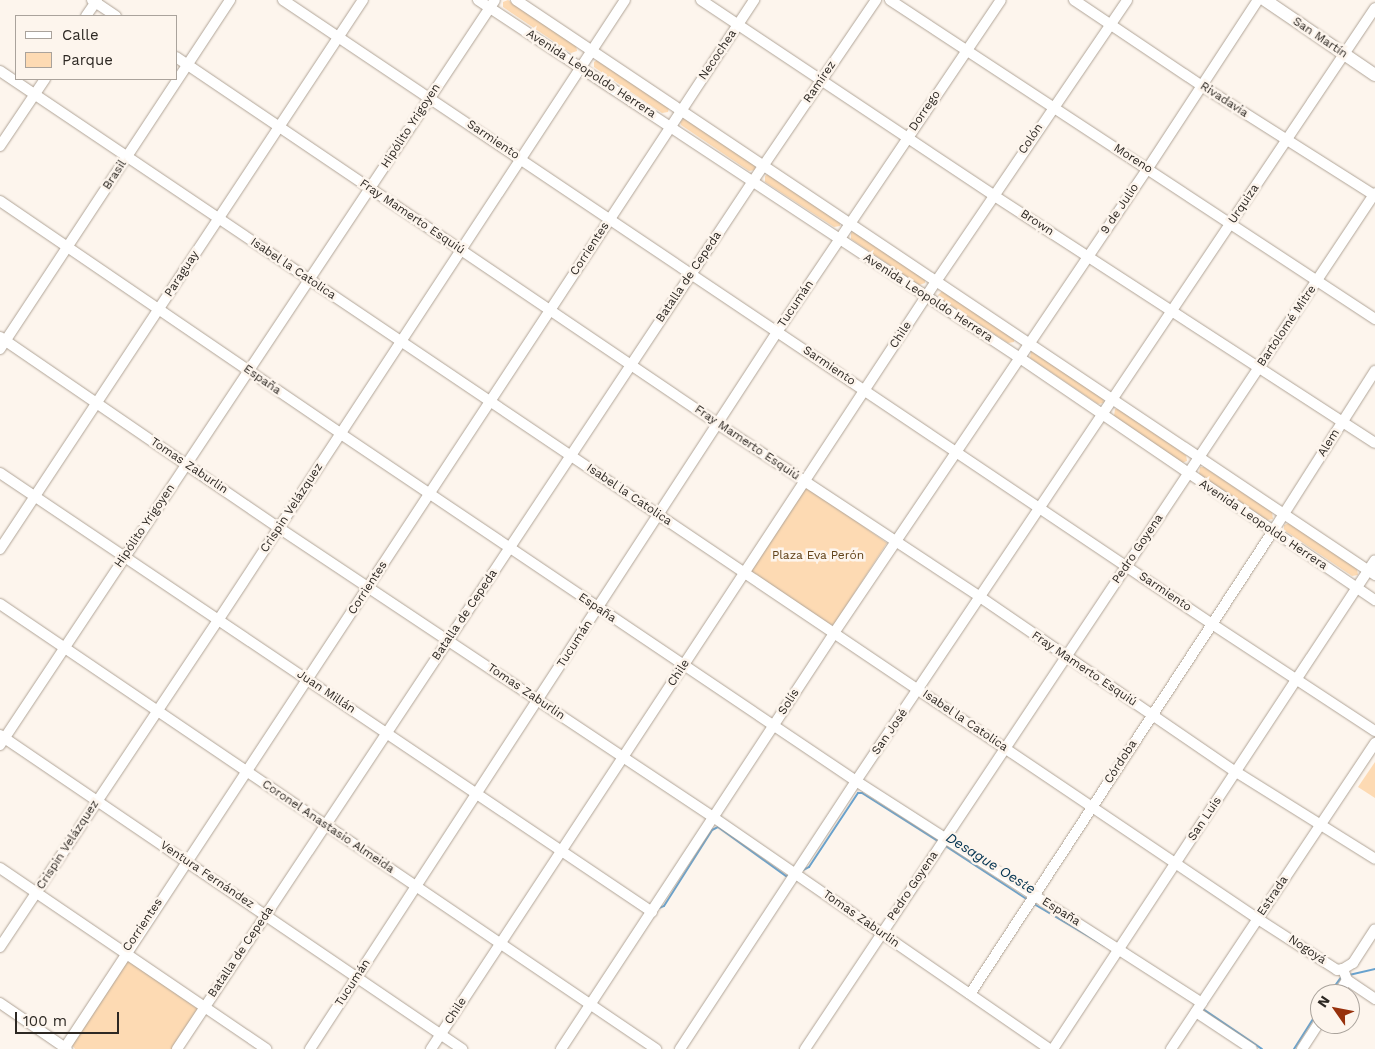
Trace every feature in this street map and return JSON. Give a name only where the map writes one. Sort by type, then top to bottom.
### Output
[{"type":"main road","name":"San Martín","points":[[1265,0],[1375,75]]},
{"type":"street","name":"Brasil","points":[[178,79],[230,0]]},
{"type":"street","name":"Sarmiento","points":[[283,0],[1212,624],[1375,731]]},
{"type":"street","name":"Paraguay","points":[[0,549],[363,0]]},
{"type":"street","name":"Avenida Leopoldo Herrera","points":[[478,0],[492,4],[670,126],[1020,358],[1375,600]]},
{"type":"street","name":"Avenida Leopoldo Herrera","points":[[516,0],[682,109],[1372,573]]},
{"type":"street","name":"Crispin Velázquez","points":[[0,947],[219,619],[625,0]]},
{"type":"street","name":"Brown","points":[[701,0],[993,195],[1375,443]]},
{"type":"street","name":"Necochea","points":[[670,126],[754,0]]},
{"type":"street","name":"Ramírez","points":[[753,181],[876,0]]},
{"type":"street","name":"Moreno","points":[[890,0],[1375,318]]},
{"type":"street","name":"Dorrego","points":[[840,239],[1000,0]]},
{"type":"street","name":"Rivadavia","points":[[1074,0],[1202,86],[1374,195]]},
{"type":"street","name":"Colón","points":[[936,280],[1127,0]]},
{"type":"street","name":"9 de Julio","points":[[1020,358],[1258,0]]},
{"type":"street","points":[[87,15],[94,1],[115,15]]},
{"type":"street","name":"Hipólito Yrigoyen","points":[[1,740],[64,649],[492,4]]},
{"type":"street","name":"Urquiza","points":[[1102,415],[1375,8]]},
{"type":"street","name":"Fray Mamerto Esquiú","points":[[178,58],[718,424],[980,597],[1066,658],[1236,772],[1322,824],[1375,859]]},
{"type":"street","name":"Isabel la Catolica","points":[[0,71],[1258,919]]},
{"type":"street","points":[[0,146],[43,80]]},
{"type":"street","name":"Brasil","points":[[2,342],[68,246],[177,80]]},
{"type":"street","name":"Corrientes","points":[[65,1048],[125,953],[491,402],[670,126]]},
{"type":"street","name":"Batalla de Cepeda","points":[[177,1049],[753,181]]},
{"type":"street","name":"Bartolomé Mitre","points":[[1188,474],[1374,195]]},
{"type":"street","name":"España","points":[[0,201],[683,666],[944,839],[1119,948],[1202,1003]]},
{"type":"street","name":"Tucumán","points":[[310,1049],[777,332],[840,239]]},
{"type":"street","name":"Chile","points":[[431,1049],[936,280]]},
{"type":"street","name":"Tomas Zaburlin","points":[[2,342],[97,403],[279,528],[369,586],[713,817],[1051,1049]]},
{"type":"street","name":"Solís","points":[[561,1049],[895,540],[1020,358]]},
{"type":"street","name":"Alem","points":[[1273,531],[1375,371]]},
{"type":"street","name":"San José","points":[[680,1049],[856,781],[919,690],[1102,415]]},
{"type":"street","name":"Juan Millán","points":[[0,473],[477,794],[563,849],[652,912]]},
{"type":"street","name":"Pedro Goyena","points":[[805,1049],[1188,474]]},
{"type":"street","name":"Córdoba","points":[[970,994],[1273,531]]},
{"type":"street","name":"San Luis","points":[[1051,1049],[1356,588],[1372,573],[1375,560]]},
{"type":"street","name":"Coronel Anastasio Almeida","points":[[0,604],[656,1049]]},
{"type":"street","name":"Ventura Fernández","points":[[1,740],[186,861],[462,1049]]},
{"type":"street","name":"Estrada","points":[[1171,1049],[1375,744]]},
{"type":"street","points":[[0,868],[266,1049]]},
{"type":"street","name":"Nogoyá","points":[[1258,919],[1345,975],[1375,999]]},
{"type":"street","points":[[1342,984],[1345,975],[1375,929]]},
{"type":"street","points":[[0,1003],[65,1048]]},
{"type":"street","points":[[1196,1012],[1252,1049]]},
{"type":"street","points":[[1302,1049],[1312,1034]]},
{"type":"green space","points":[[508,0],[576,45],[577,51],[571,53],[503,7],[503,2]]},
{"type":"green space","points":[[597,60],[669,108],[668,112],[662,113],[594,67],[594,62]]},
{"type":"green space","points":[[684,118],[755,164],[755,170],[749,171],[681,125],[680,122]]},
{"type":"green space","points":[[768,174],[840,220],[840,226],[834,227],[765,182],[765,176]]},
{"type":"green space","points":[[854,231],[925,278],[925,283],[919,285],[851,239],[851,233]]},
{"type":"green space","points":[[942,291],[1014,337],[1014,342],[1008,343],[940,298],[938,295]]},
{"type":"green space","points":[[1031,351],[1103,398],[1104,403],[1098,404],[1030,358]]},
{"type":"green space","points":[[1115,409],[1119,409],[1186,455],[1187,461],[1182,463],[1114,416]]},
{"type":"green space","points":[[1200,467],[1204,467],[1272,512],[1273,519],[1267,520],[1199,474]]},
{"type":"green space","name":"Plaza Eva Perón","points":[[808,487],[887,543],[835,623],[831,626],[751,571],[799,490]]},
{"type":"green space","points":[[1289,523],[1357,569],[1358,575],[1352,576],[1284,530],[1284,525]]},
{"type":"green space","points":[[1375,762],[1375,798],[1358,787]]},
{"type":"green space","points":[[128,960],[198,1009],[172,1049],[75,1049],[72,1045]]},
{"type":"waterway","name":"Desague Oeste","points":[[803,870],[809,867],[858,793],[862,793],[938,841]]},
{"type":"waterway","name":"Desague Oeste","points":[[659,908],[664,906],[712,830],[718,827],[786,876],[790,875]]},
{"type":"waterway","name":"Desague Oeste","points":[[944,845],[1028,900]]},
{"type":"waterway","name":"Desague Oeste","points":[[1034,904],[1105,946]]},
{"type":"waterway","name":"Desague Oeste","points":[[1349,975],[1375,969]]},
{"type":"waterway","name":"Desague Oeste","points":[[1336,984],[1342,976]]},
{"type":"waterway","name":"Desague Oeste","points":[[1203,1009],[1262,1049]]},
{"type":"waterway","name":"Desague Oeste","points":[[1294,1049],[1310,1024]]}]
